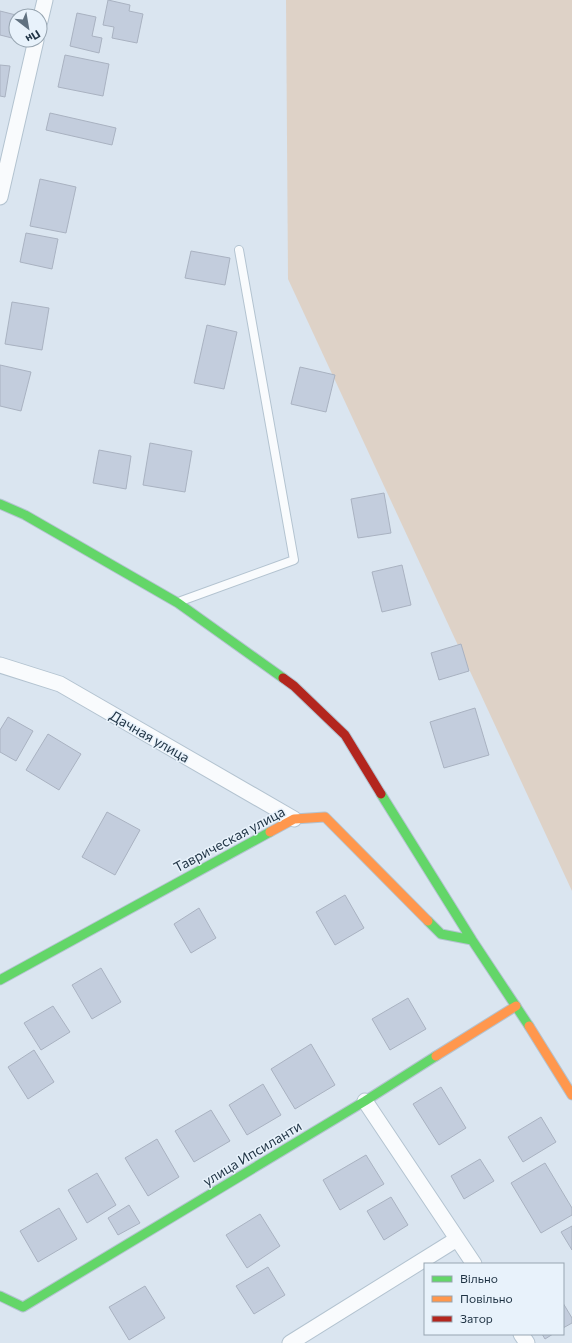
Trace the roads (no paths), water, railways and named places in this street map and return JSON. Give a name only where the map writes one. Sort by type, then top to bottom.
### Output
[{"type":"street","points":[[0,197],[34,48]]},
{"type":"street","points":[[0,504],[25,515],[178,603],[294,686],[345,735],[472,940],[572,1095]]},
{"type":"street","name":"Дачная улица","points":[[0,665],[60,684],[294,819]]},
{"type":"street","name":"Таврическая улица","points":[[0,982],[294,819],[325,817],[441,934],[472,940]]},
{"type":"street","name":"улица Ипсиланти","points":[[0,1296],[23,1307],[365,1101],[516,1006]]},
{"type":"street","points":[[365,1101],[473,1263]]},
{"type":"street","points":[[290,1343],[457,1239]]},
{"type":"street","points":[[521,1335],[527,1343]]},
{"type":"lane","points":[[178,603],[294,560],[239,250]]}]
